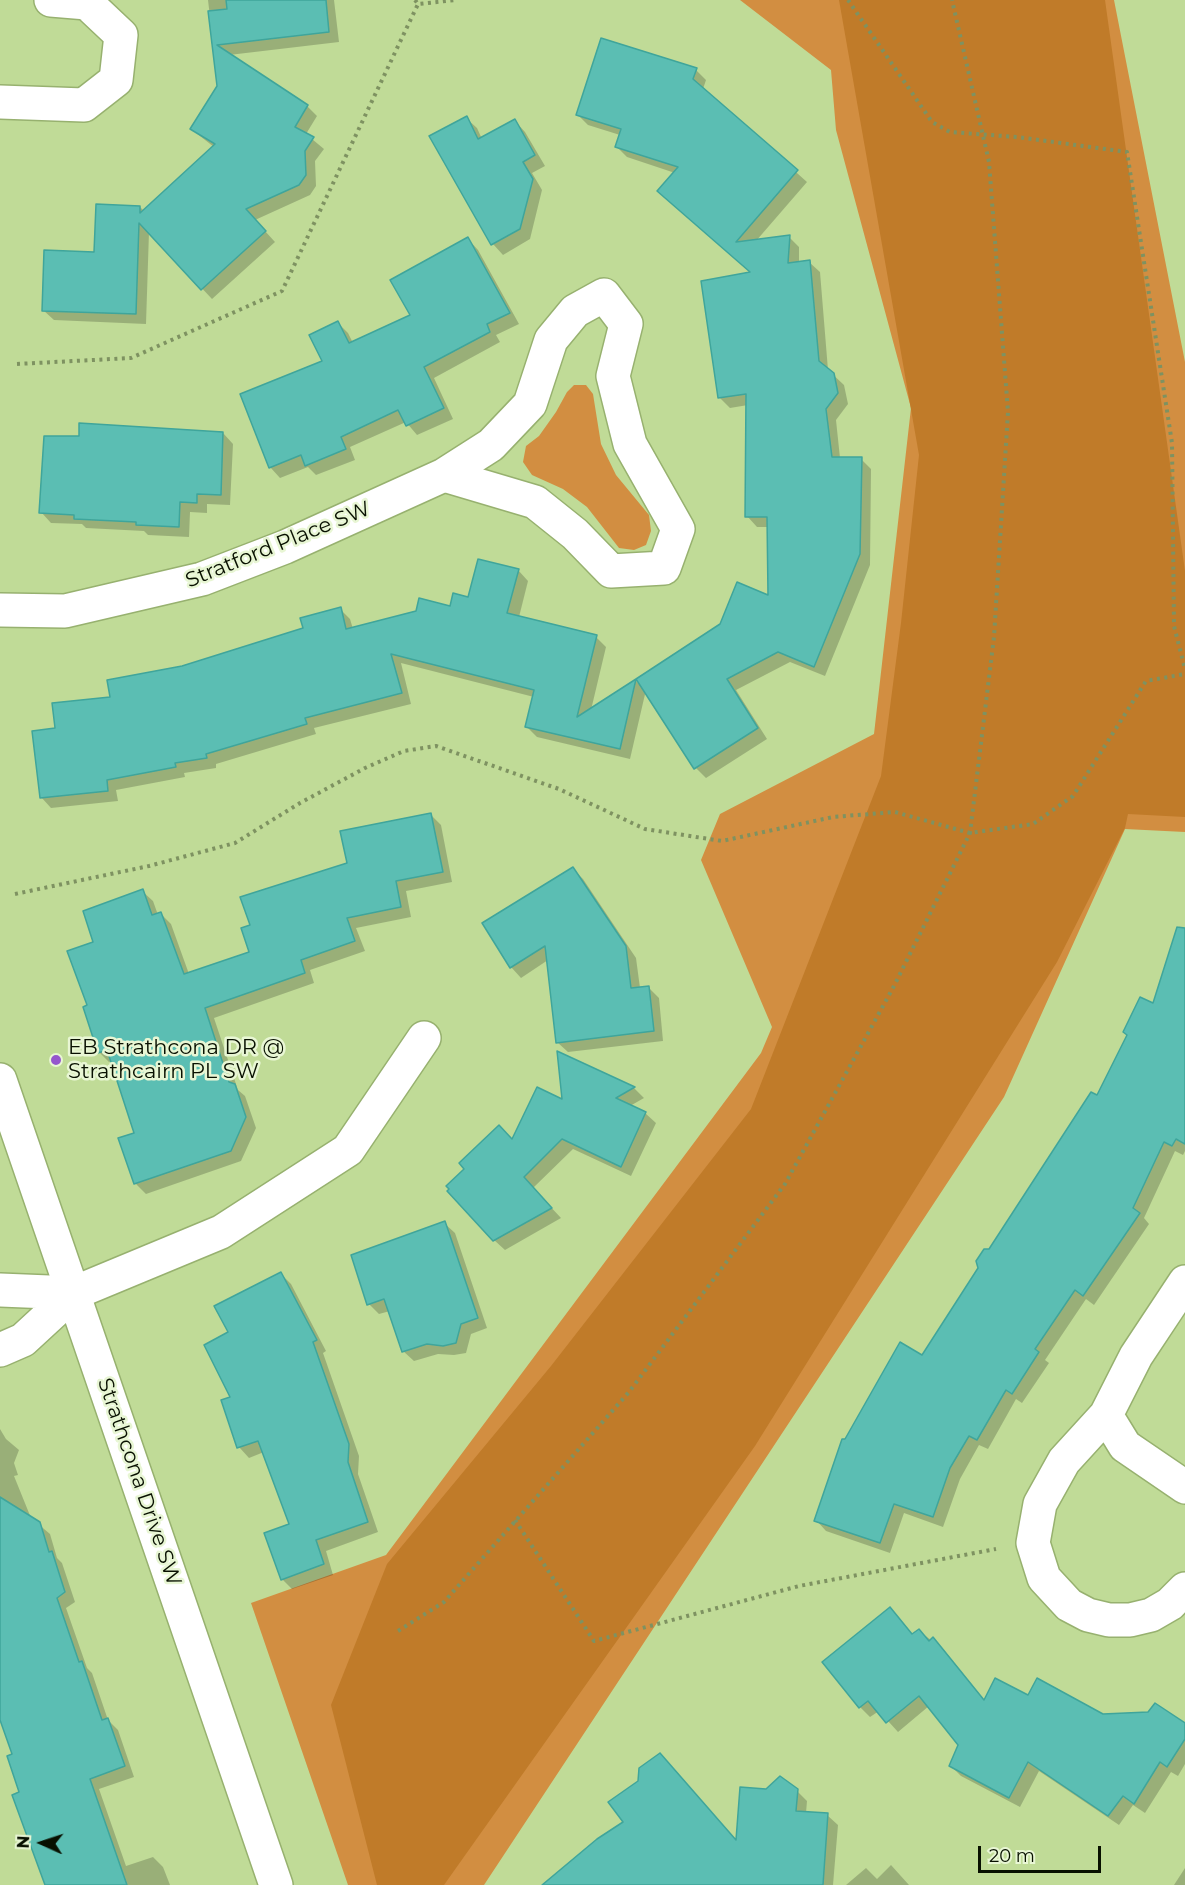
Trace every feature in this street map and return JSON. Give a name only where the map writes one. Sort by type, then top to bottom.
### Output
[{"type":"street","points":[[0,102],[84,105],[117,80],[121,35],[87,3],[51,0]]},
{"type":"street","name":"Stratford Place SW","points":[[0,610],[65,611],[202,579],[285,547],[444,475],[491,445],[530,404],[551,340],[575,311],[604,295],[626,324],[613,376],[630,444],[678,529],[664,568],[611,571],[575,534],[535,502],[444,475]]},
{"type":"street","points":[[0,1350],[23,1340],[74,1293],[221,1232],[348,1150],[424,1038]]},
{"type":"street","name":"Strathcona Drive SW","points":[[0,1080],[276,1885]]},
{"type":"street","points":[[1185,1282],[1136,1356],[1106,1415],[1064,1461],[1040,1504],[1033,1543],[1044,1578],[1069,1605],[1088,1615],[1109,1620],[1130,1620],[1151,1615],[1170,1604],[1185,1589]]},
{"type":"street","points":[[0,1290],[74,1293]]},
{"type":"street","points":[[1106,1415],[1125,1446],[1185,1486]]},
{"type":"path","points":[[17,364],[131,358],[282,291],[417,2],[456,0]]},
{"type":"path","points":[[848,0],[932,122],[950,132],[1127,152],[1172,443],[1174,626],[1185,669]]},
{"type":"path","points":[[398,1631],[444,1602],[629,1392],[785,1184],[894,986],[970,833],[993,637],[1008,412],[989,162],[952,0]]},
{"type":"path","points":[[15,894],[149,866],[235,843],[300,803],[365,768],[405,751],[436,746],[559,789],[645,829],[722,841],[833,817],[895,812],[970,833],[1033,824],[1072,796],[1146,681],[1185,674]]},
{"type":"path","points":[[515,1520],[594,1641],[799,1586],[1033,1543]]},
{"type":"shaded area","points":[[740,0],[1114,0],[1185,362],[1185,832],[1125,829],[1004,1097],[484,1885],[348,1885],[251,1603],[386,1555],[761,1053],[772,1027],[701,860],[720,814],[874,734],[911,408],[836,130],[831,70]]},
{"type":"shaded area","points":[[839,0],[1105,0],[1185,571],[1185,817],[1128,814],[1125,828],[1057,962],[755,1446],[444,1885],[377,1885],[331,1705],[387,1564],[551,1366],[751,1109],[881,776],[901,623],[919,455]]},
{"type":"shaded area","points":[[574,385],[586,385],[593,394],[601,444],[616,475],[649,515],[651,531],[646,545],[634,550],[619,548],[587,507],[563,489],[532,475],[523,462],[526,446],[539,436],[567,392]]},
{"type":"building","points":[[226,0],[326,0],[329,32],[217,45],[308,105],[295,127],[314,137],[305,151],[306,175],[299,185],[246,209],[266,231],[201,290],[139,223],[136,314],[42,311],[44,250],[94,252],[96,204],[140,206],[140,213],[215,144],[190,129],[217,86],[208,11],[227,9]]},
{"type":"building","points":[[601,38],[697,68],[693,79],[798,170],[736,242],[790,235],[788,263],[810,260],[819,361],[834,373],[838,393],[826,409],[832,457],[862,457],[860,554],[814,667],[778,652],[727,679],[758,728],[694,769],[636,679],[720,624],[737,582],[768,595],[767,517],[745,517],[746,394],[718,398],[701,281],[750,272],[657,191],[678,167],[615,147],[621,129],[576,115]]},
{"type":"building","points":[[467,116],[478,139],[515,119],[535,155],[523,162],[533,179],[520,229],[491,245],[429,136]]},
{"type":"building","points":[[468,237],[510,313],[487,324],[490,332],[424,367],[444,408],[406,426],[398,410],[341,437],[346,449],[305,466],[301,455],[269,468],[240,394],[322,361],[309,335],[338,321],[349,343],[410,315],[390,280]]},
{"type":"building","points":[[79,423],[223,432],[221,495],[197,494],[197,503],[180,502],[179,527],[74,519],[74,515],[39,513],[44,436],[79,436]]},
{"type":"building","points":[[478,559],[519,569],[507,613],[597,635],[577,717],[636,679],[620,749],[525,727],[534,690],[391,654],[402,693],[305,718],[307,724],[206,754],[207,758],[175,763],[176,767],[107,780],[108,791],[40,798],[32,731],[55,728],[52,703],[110,697],[107,680],[182,666],[303,628],[300,618],[341,607],[346,629],[416,611],[419,598],[450,606],[453,593],[468,597]]},
{"type":"building","points":[[431,813],[443,872],[396,881],[401,907],[347,918],[355,941],[301,960],[305,973],[205,1008],[229,1082],[235,1084],[246,1117],[231,1151],[134,1184],[118,1138],[134,1133],[107,1050],[98,1053],[83,1007],[87,1005],[67,951],[93,942],[83,911],[143,889],[152,915],[161,912],[184,974],[249,952],[241,928],[250,925],[240,897],[347,863],[340,831]]},
{"type":"building","points":[[573,867],[626,946],[631,988],[649,986],[654,1031],[556,1043],[545,946],[510,968],[482,923]]},
{"type":"building","points":[[1177,927],[1185,928],[1185,1144],[1176,1139],[1172,1146],[1164,1142],[1133,1208],[1140,1213],[1083,1296],[1075,1290],[1035,1349],[1039,1352],[1012,1394],[1006,1390],[977,1440],[969,1436],[950,1468],[933,1517],[894,1504],[880,1543],[814,1521],[842,1439],[845,1439],[900,1342],[922,1355],[978,1268],[976,1261],[984,1249],[989,1249],[1091,1092],[1097,1095],[1127,1035],[1123,1032],[1140,997],[1153,1003]]},
{"type":"building","points":[[557,1051],[635,1087],[616,1098],[646,1112],[621,1167],[562,1139],[524,1177],[552,1208],[493,1241],[447,1191],[449,1189],[446,1186],[464,1169],[459,1163],[499,1125],[512,1139],[537,1087],[562,1099]]},
{"type":"building","points":[[445,1221],[478,1318],[461,1324],[456,1343],[443,1346],[427,1344],[402,1352],[384,1299],[367,1305],[351,1255]]},
{"type":"building","points":[[281,1272],[317,1340],[313,1342],[349,1444],[348,1462],[368,1522],[316,1540],[324,1564],[281,1580],[264,1533],[289,1524],[258,1441],[237,1448],[221,1400],[230,1397],[204,1345],[228,1332],[214,1306]]},
{"type":"building","points":[[0,1497],[40,1522],[65,1592],[57,1598],[79,1662],[82,1661],[102,1720],[108,1718],[125,1766],[90,1779],[127,1885],[45,1885],[12,1795],[19,1792],[7,1756],[12,1754],[0,1720]]},
{"type":"building","points":[[890,1607],[912,1634],[919,1629],[929,1641],[933,1637],[984,1700],[995,1678],[1028,1695],[1037,1678],[1103,1714],[1148,1712],[1155,1703],[1185,1723],[1185,1739],[1167,1767],[1160,1762],[1134,1804],[1123,1796],[1108,1816],[1028,1762],[1009,1798],[949,1766],[958,1745],[919,1696],[886,1723],[868,1701],[859,1708],[822,1662]]},
{"type":"building","points":[[660,1753],[736,1840],[740,1787],[766,1789],[780,1776],[798,1789],[796,1811],[828,1813],[823,1885],[542,1885],[597,1839],[623,1822],[608,1802],[638,1781],[639,1768]]},
{"type":"place","name":"EB Strathcona DR @ Strathcairn PL SW","points":[[56,1060]]}]
